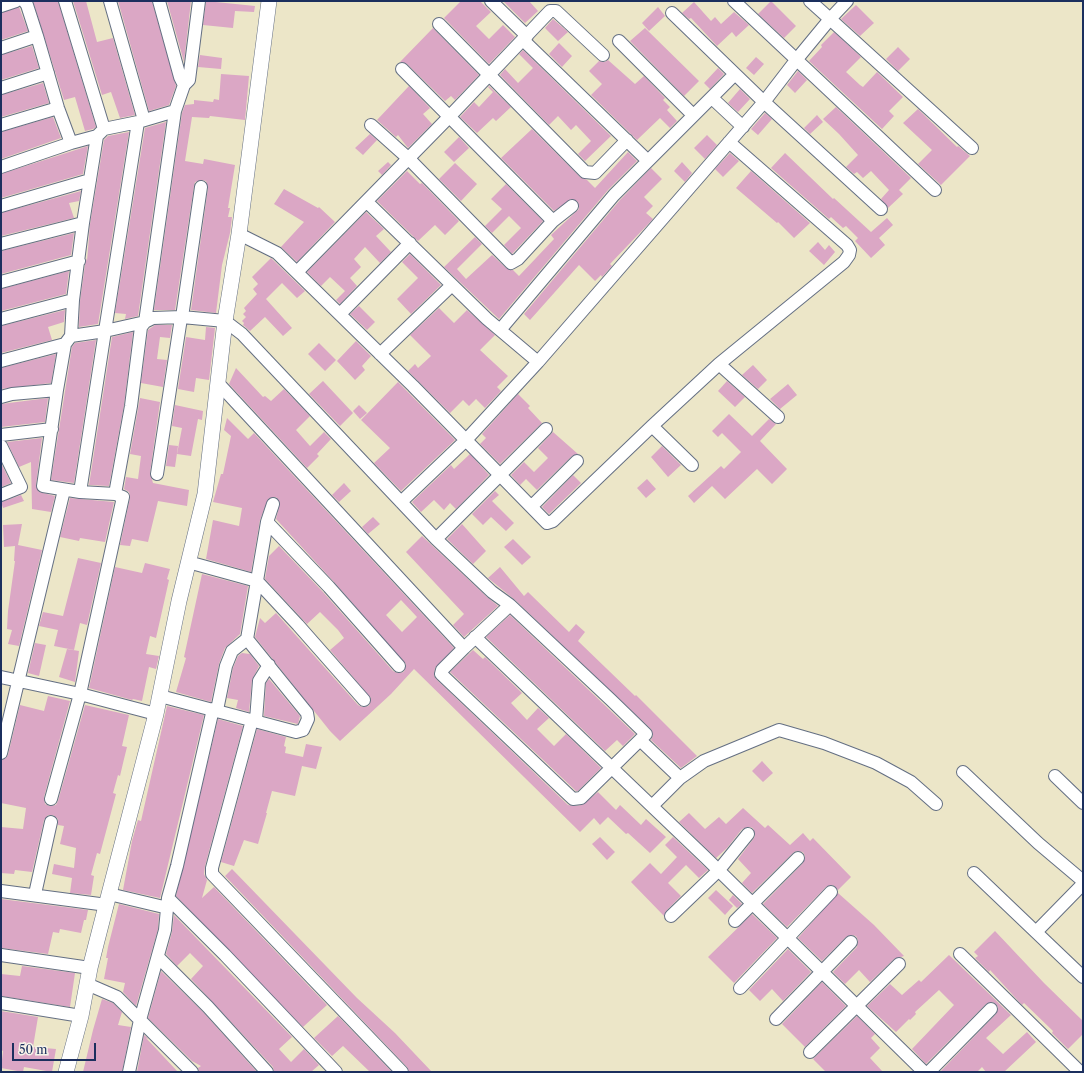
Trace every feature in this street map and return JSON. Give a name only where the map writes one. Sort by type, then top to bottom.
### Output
[{"type":"street","points":[[1,6],[16,1]]},
{"type":"street","points":[[24,1],[27,5],[58,108],[71,143]]},
{"type":"street","points":[[51,800],[80,694],[123,497],[115,494],[80,492],[43,486],[57,390],[68,340],[83,222],[90,180],[101,132],[65,1]]},
{"type":"street","points":[[80,492],[105,331],[141,121],[110,1]]},
{"type":"street","points":[[159,1],[180,77],[184,85]]},
{"type":"street","points":[[115,494],[131,406],[141,327],[145,322],[175,111],[184,85],[189,80],[199,1]]},
{"type":"street","points":[[66,1072],[81,1016],[90,968],[156,714],[188,562],[205,494],[225,321],[239,234],[269,1]]},
{"type":"street","points":[[491,1],[525,38],[647,160]]},
{"type":"street","points":[[734,1],[935,190]]},
{"type":"street","points":[[810,1],[972,148]]},
{"type":"street","points":[[401,502],[466,440],[538,362],[743,127],[797,59],[847,1]]},
{"type":"street","points":[[297,272],[409,159],[550,11],[556,11],[603,55]]},
{"type":"street","points":[[672,13],[764,102],[881,209]]},
{"type":"street","points":[[439,24],[585,172],[595,173],[627,140]]},
{"type":"street","points":[[1,48],[37,36]]},
{"type":"street","points":[[619,41],[693,114]]},
{"type":"street","points":[[402,69],[450,116],[490,160],[553,221]]},
{"type":"street","points":[[1,88],[48,73]]},
{"type":"street","points":[[500,330],[576,239],[647,160],[735,74]]},
{"type":"street","points":[[45,112],[53,91]]},
{"type":"street","points":[[712,98],[743,127]]},
{"type":"street","points":[[1,126],[58,108]]},
{"type":"street","points":[[1,167],[101,132],[175,111]]},
{"type":"street","points":[[372,125],[409,159],[511,262],[518,259],[553,221],[572,206]]},
{"type":"street","points":[[239,234],[277,253],[532,506],[546,523],[553,521],[719,364],[844,262],[849,255],[850,250],[729,142]]},
{"type":"street","points":[[1,206],[90,180]]},
{"type":"street","points":[[157,474],[201,187]]},
{"type":"street","points":[[367,202],[500,330],[538,362]]},
{"type":"street","points":[[1,244],[83,222]]},
{"type":"street","points":[[340,314],[410,243]]},
{"type":"street","points":[[1,282],[79,261]]},
{"type":"street","points":[[380,354],[452,285]]},
{"type":"street","points":[[1,319],[73,300]]},
{"type":"street","points":[[1,361],[68,340],[145,322],[153,318],[182,317],[225,321],[242,334],[436,539],[492,592],[510,605],[646,734],[581,798],[573,799],[441,674],[442,670],[510,605]]},
{"type":"street","points":[[719,364],[778,417]]},
{"type":"street","points":[[218,383],[464,648]]},
{"type":"street","points":[[1,397],[12,394],[57,390]]},
{"type":"street","points":[[652,426],[692,465]]},
{"type":"street","points":[[1,435],[52,429]]},
{"type":"street","points":[[436,539],[499,474],[546,429]]},
{"type":"street","points":[[1,446],[20,487],[1,495]]},
{"type":"street","points":[[532,506],[577,461]]},
{"type":"street","points":[[1,753],[64,490]]},
{"type":"street","points":[[129,1072],[140,1020],[165,930],[168,903],[226,666],[232,651],[247,639],[267,522],[273,504]]},
{"type":"street","points":[[267,522],[330,587],[399,666]]},
{"type":"street","points":[[188,562],[257,581],[298,624],[364,700]]},
{"type":"street","points":[[476,637],[753,903],[924,1072]]},
{"type":"street","points":[[160,696],[296,732],[303,730],[308,719],[307,713],[247,639]]},
{"type":"street","points":[[268,665],[258,681],[254,720],[212,868],[212,874],[402,1072]]},
{"type":"street","points":[[1,677],[80,694],[156,714]]},
{"type":"street","points":[[652,806],[680,778],[704,761],[779,730],[824,743],[876,763],[911,782],[936,804]]},
{"type":"street","points":[[640,740],[680,778]]},
{"type":"street","points":[[963,772],[1038,843],[1083,882],[1036,932]]},
{"type":"street","points":[[1055,776],[1083,803]]},
{"type":"street","points":[[35,894],[51,822]]},
{"type":"street","points":[[671,916],[718,871],[748,834]]},
{"type":"street","points":[[735,921],[798,858]]},
{"type":"street","points":[[974,872],[1083,977]]},
{"type":"street","points":[[1,891],[168,903],[225,955],[336,1072]]},
{"type":"street","points":[[740,988],[831,892]]},
{"type":"street","points":[[776,1019],[851,942]]},
{"type":"street","points":[[960,954],[1080,1072]]},
{"type":"street","points":[[1,955],[90,968]]},
{"type":"street","points":[[158,957],[208,1006],[267,1072]]},
{"type":"street","points":[[810,1052],[899,964]]},
{"type":"street","points":[[87,984],[116,997],[192,1072]]},
{"type":"street","points":[[1,1003],[81,1016]]},
{"type":"street","points":[[929,1072],[991,1009]]},
{"type":"building","points":[[33,1],[58,1],[96,127],[93,129],[85,131],[75,97],[64,100]]},
{"type":"building","points":[[73,1],[86,1],[97,42],[113,38],[135,115],[120,118],[111,92],[102,95]]},
{"type":"building","points":[[118,1],[152,1],[176,86],[169,105],[149,111]]},
{"type":"building","points":[[167,1],[191,1],[184,62]]},
{"type":"building","points":[[206,1],[255,6],[254,12],[235,11],[233,28],[203,25]]},
{"type":"building","points":[[461,1],[480,1],[491,12],[476,26],[489,39],[503,25],[515,37],[489,64],[444,18]]},
{"type":"building","points":[[503,1],[529,1],[538,11],[525,23]]},
{"type":"building","points":[[771,1],[796,26],[784,38],[758,14]]},
{"type":"building","points":[[694,2],[711,21],[715,17],[721,24],[734,12],[749,25],[736,37],[732,32],[717,46],[691,18],[689,19],[682,13]]},
{"type":"building","points":[[856,5],[874,23],[860,36],[841,19]]},
{"type":"building","points":[[19,7],[28,31],[1,40],[1,13]]},
{"type":"building","points":[[658,7],[665,16],[649,31],[642,23]]},
{"type":"building","points":[[553,19],[568,32],[558,41],[545,28]]},
{"type":"building","points":[[433,28],[479,75],[455,100],[451,96],[445,101],[407,64],[400,62]]},
{"type":"building","points":[[645,28],[699,81],[684,96],[630,41]]},
{"type":"building","points":[[834,32],[861,57],[846,72],[863,87],[877,72],[903,97],[889,111],[894,116],[882,129],[809,61],[822,47],[821,45]]},
{"type":"building","points":[[559,43],[572,56],[562,67],[549,54]]},
{"type":"building","points":[[32,46],[39,68],[1,80],[1,55]]},
{"type":"building","points":[[898,47],[910,59],[898,71],[886,59]]},
{"type":"building","points":[[523,50],[611,136],[585,161],[578,154],[591,141],[576,125],[571,130],[558,116],[549,125],[500,75],[505,69],[518,83],[533,68],[519,54]]},
{"type":"building","points":[[200,55],[222,58],[221,69],[198,67]]},
{"type":"building","points":[[756,57],[764,64],[754,75],[746,68]]},
{"type":"building","points":[[608,60],[635,84],[644,76],[665,98],[663,100],[670,107],[667,110],[677,121],[670,128],[660,118],[637,140],[591,95],[602,84],[589,71],[599,61],[605,62]]},
{"type":"building","points":[[718,68],[724,74],[710,89],[704,83]]},
{"type":"building","points":[[798,71],[807,80],[795,93],[787,85]]},
{"type":"building","points":[[221,74],[249,76],[245,120],[210,116],[209,118],[192,117],[185,161],[203,164],[204,159],[235,165],[228,208],[230,208],[228,217],[232,217],[230,233],[222,265],[216,313],[191,310],[208,188],[206,181],[202,180],[195,182],[194,186],[175,310],[154,310],[182,113],[185,105],[194,104],[194,100],[213,102],[214,99],[219,100]]},
{"type":"building","points":[[43,83],[49,103],[1,117],[1,95]]},
{"type":"building","points":[[409,86],[430,108],[423,114],[432,124],[408,148],[398,135],[396,137],[377,120]]},
{"type":"building","points":[[489,86],[511,107],[496,121],[493,118],[477,133],[460,117],[474,102],[479,107],[493,92],[488,87]]},
{"type":"building","points":[[740,89],[750,99],[738,112],[728,103]]},
{"type":"building","points":[[836,107],[911,178],[899,190],[903,194],[888,208],[881,199],[889,190],[871,171],[863,178],[857,172],[854,174],[846,167],[858,155],[823,119]]},
{"type":"building","points":[[918,109],[957,147],[958,146],[970,156],[941,185],[918,164],[932,150],[903,123]]},
{"type":"building","points":[[765,113],[772,119],[758,135],[751,129]]},
{"type":"building","points":[[817,115],[823,122],[810,134],[804,128]]},
{"type":"building","points":[[53,117],[61,138],[1,159],[1,132]]},
{"type":"building","points":[[166,122],[138,316],[125,319],[126,314],[115,313],[145,128]]},
{"type":"building","points":[[532,129],[580,177],[587,180],[595,188],[628,152],[637,161],[608,190],[499,319],[444,267],[475,237],[482,244],[457,269],[466,279],[492,255],[506,268],[513,270],[519,276],[554,239],[551,235],[579,209],[578,202],[571,199],[554,211],[501,158]]},
{"type":"building","points":[[129,132],[98,324],[79,327],[80,301],[86,258],[87,261],[90,224],[104,140],[108,136]]},
{"type":"building","points":[[370,134],[377,140],[363,155],[355,148]]},
{"type":"building","points":[[707,135],[717,145],[705,159],[694,148]]},
{"type":"building","points":[[459,137],[469,148],[454,162],[444,152]]},
{"type":"building","points":[[88,146],[83,174],[1,198],[1,174]]},
{"type":"building","points":[[730,153],[739,161],[723,177],[715,169]]},
{"type":"building","points":[[785,153],[833,199],[834,198],[871,232],[887,218],[893,225],[879,238],[885,245],[871,258],[855,241],[858,238],[846,226],[843,228],[831,217],[829,219],[771,168]]},
{"type":"building","points":[[388,162],[391,165],[382,175],[378,171]]},
{"type":"building","points":[[682,162],[692,173],[685,182],[674,171]]},
{"type":"building","points":[[455,163],[477,184],[461,201],[439,179]]},
{"type":"building","points":[[651,168],[662,179],[644,197],[653,206],[646,213],[653,219],[610,264],[612,266],[602,277],[601,275],[595,281],[579,265],[530,320],[524,314],[620,200]]},
{"type":"building","points":[[407,171],[420,184],[422,183],[459,221],[445,235],[435,225],[418,241],[377,201]]},
{"type":"building","points":[[751,171],[810,223],[794,238],[778,222],[777,223],[736,188]]},
{"type":"building","points":[[506,184],[543,221],[512,254],[504,245],[521,228],[509,216],[492,233],[485,226],[502,209],[491,199]]},
{"type":"building","points":[[284,189],[318,208],[319,207],[335,222],[297,262],[281,247],[304,222],[274,204]]},
{"type":"building","points":[[81,191],[79,201],[69,203],[74,218],[1,236],[1,213]]},
{"type":"building","points":[[366,212],[384,229],[376,236],[391,252],[380,263],[365,247],[354,259],[361,267],[350,278],[357,286],[340,304],[336,300],[345,291],[330,277],[321,286],[307,272]]},
{"type":"building","points":[[74,233],[71,255],[1,274],[1,251]]},
{"type":"building","points":[[818,242],[825,250],[829,245],[835,252],[824,265],[809,251]]},
{"type":"building","points":[[410,254],[441,285],[411,314],[397,299],[418,278],[402,262]]},
{"type":"building","points":[[271,258],[305,291],[297,298],[282,283],[266,299],[292,328],[283,336],[265,317],[250,331],[243,325],[244,323],[242,321],[246,317],[243,314],[246,311],[244,308],[257,294],[253,289],[258,284],[252,277]]},
{"type":"building","points":[[69,271],[66,294],[1,311],[1,289]]},
{"type":"building","points":[[359,306],[375,322],[367,330],[350,314]]},
{"type":"building","points":[[439,308],[454,323],[467,310],[495,335],[480,350],[508,376],[497,387],[501,391],[485,408],[476,399],[469,406],[463,400],[450,413],[408,371],[415,364],[418,368],[431,356],[410,335]]},
{"type":"building","points":[[65,310],[64,322],[48,327],[52,340],[1,353],[1,326]]},
{"type":"building","points":[[155,325],[172,325],[170,338],[160,337],[157,359],[167,360],[163,387],[141,383],[148,330]]},
{"type":"building","points":[[206,327],[215,328],[209,380],[196,378],[194,392],[178,389],[186,337],[205,340]]},
{"type":"building","points":[[133,332],[124,405],[109,486],[89,485],[112,337]]},
{"type":"building","points":[[96,340],[74,483],[51,480],[72,347],[75,343]]},
{"type":"building","points":[[356,341],[371,356],[362,366],[365,370],[355,380],[337,361]]},
{"type":"building","points":[[319,343],[336,360],[325,371],[308,354]]},
{"type":"building","points":[[56,354],[51,383],[1,389],[1,368]]},
{"type":"building","points":[[753,365],[767,380],[758,389],[742,375]]},
{"type":"building","points":[[236,368],[263,397],[265,396],[271,401],[284,389],[310,416],[296,430],[310,446],[324,432],[331,439],[317,454],[319,456],[307,468],[229,384]]},
{"type":"building","points":[[323,381],[353,413],[340,426],[309,394]]},
{"type":"building","points":[[727,381],[745,397],[735,407],[718,391]]},
{"type":"building","points":[[398,382],[455,440],[401,491],[374,463],[390,448],[361,420]]},
{"type":"building","points":[[788,384],[797,395],[780,409],[770,399]]},
{"type":"building","points":[[518,394],[530,406],[528,408],[542,423],[500,464],[480,444],[486,438],[482,434]]},
{"type":"building","points":[[48,398],[45,422],[1,427],[1,404]]},
{"type":"building","points":[[140,398],[160,402],[150,473],[153,483],[189,490],[187,506],[158,501],[148,542],[132,539],[130,546],[120,545],[130,498],[129,492],[124,489],[126,477],[138,479],[141,456],[130,454]]},
{"type":"building","points":[[175,405],[203,411],[202,420],[198,419],[191,456],[177,454],[182,428],[172,426]]},
{"type":"building","points":[[359,405],[367,413],[360,419],[353,411]]},
{"type":"building","points":[[729,414],[752,436],[769,419],[776,424],[760,441],[787,469],[772,484],[757,469],[725,499],[712,486],[694,503],[688,496],[721,466],[724,469],[741,452],[722,433],[718,437],[712,431]]},
{"type":"building","points":[[227,418],[248,439],[254,433],[454,648],[435,668],[434,676],[436,679],[568,805],[582,805],[598,792],[616,810],[620,805],[641,825],[646,819],[666,837],[650,853],[608,817],[600,825],[594,818],[580,832],[414,669],[391,694],[340,741],[330,731],[255,637],[260,618],[265,623],[276,613],[358,705],[362,707],[369,706],[371,698],[330,650],[344,638],[338,630],[320,612],[307,624],[265,579],[269,556],[279,546],[323,592],[393,671],[397,673],[404,672],[406,664],[276,519],[280,503],[276,497],[268,499],[260,520],[251,572],[206,559],[213,520],[239,526],[242,508],[213,502],[221,474],[223,474],[231,436],[224,430]],"holes":[[[401,600],[417,617],[402,632],[386,615]]]},
{"type":"building","points":[[553,432],[578,454],[572,456],[537,490],[526,479],[520,485],[511,475],[524,462],[534,472],[548,458],[538,448]]},
{"type":"building","points":[[42,438],[36,485],[39,492],[55,496],[51,512],[32,509],[31,462],[19,467],[7,442]]},
{"type":"building","points":[[169,445],[178,446],[175,467],[166,466]]},
{"type":"building","points":[[662,446],[681,465],[668,477],[651,457]]},
{"type":"building","points":[[470,454],[489,475],[456,509],[450,503],[444,510],[434,500],[421,512],[412,502],[451,465],[454,469]]},
{"type":"building","points":[[1,463],[11,483],[1,487]]},
{"type":"building","points":[[573,475],[581,483],[549,514],[542,507]]},
{"type":"building","points":[[647,479],[656,489],[646,498],[637,488]]},
{"type":"building","points":[[344,483],[351,491],[339,502],[332,495]]},
{"type":"building","points":[[495,491],[499,495],[492,501],[514,523],[506,531],[491,517],[483,525],[472,514]]},
{"type":"building","points":[[21,495],[24,501],[3,508],[1,502]]},
{"type":"building","points":[[70,498],[114,502],[105,542],[80,538],[79,541],[60,537]]},
{"type":"building","points":[[373,517],[380,524],[368,534],[362,527]]},
{"type":"building","points":[[22,524],[18,545],[42,550],[19,646],[8,644],[12,630],[7,629],[15,561],[15,546],[4,547],[3,525]]},
{"type":"building","points":[[462,524],[486,551],[473,564],[447,539]]},
{"type":"building","points":[[422,536],[498,606],[464,637],[453,625],[464,614],[406,552]]},
{"type":"building","points":[[513,539],[531,557],[522,565],[504,547]]},
{"type":"building","points":[[78,558],[101,563],[87,625],[80,623],[74,650],[54,646],[58,630],[39,626],[43,612],[63,616]]},
{"type":"building","points":[[145,563],[170,569],[167,579],[169,580],[156,638],[150,636],[146,654],[159,656],[156,669],[149,667],[142,701],[132,700],[89,688],[115,567],[142,573]]},
{"type":"building","points":[[500,567],[524,596],[528,592],[569,632],[576,624],[585,632],[578,641],[635,696],[636,695],[697,756],[681,768],[651,740],[653,736],[651,729],[515,600],[488,578]]},
{"type":"building","points":[[202,574],[248,586],[240,634],[225,648],[219,664],[211,702],[176,692],[186,658],[184,657]]},
{"type":"building","points":[[510,615],[635,734],[623,746],[617,740],[605,751],[486,637]]},
{"type":"building","points":[[35,643],[46,645],[39,676],[28,673]]},
{"type":"building","points":[[67,649],[79,651],[75,682],[59,677]]},
{"type":"building","points":[[473,650],[483,659],[485,657],[522,693],[511,703],[527,720],[538,708],[549,718],[537,729],[554,746],[566,734],[601,768],[578,791],[576,791],[450,672]]},
{"type":"building","points":[[242,653],[250,654],[259,666],[252,680],[249,712],[236,708],[238,700],[227,698],[233,668],[238,656]]},
{"type":"building","points":[[269,679],[300,716],[298,724],[264,716],[266,683]]},
{"type":"building","points":[[48,696],[70,701],[44,797],[45,804],[49,806],[56,805],[58,801],[85,705],[129,715],[122,746],[127,747],[120,776],[118,775],[113,793],[116,794],[100,854],[97,853],[91,875],[94,876],[91,895],[70,893],[72,878],[52,874],[54,864],[74,868],[76,848],[60,844],[64,826],[58,825],[58,819],[53,815],[48,815],[44,820],[32,872],[15,870],[14,874],[1,873],[1,827],[23,829],[26,808],[1,803],[1,760],[6,758],[8,755],[20,705],[44,711]]},
{"type":"building","points":[[167,706],[204,715],[160,898],[123,890],[132,841],[138,820],[141,821]]},
{"type":"building","points":[[218,719],[243,726],[205,866],[204,874],[207,880],[202,898],[214,887],[327,1005],[303,1027],[176,896]]},
{"type":"building","points":[[257,729],[286,737],[284,746],[286,747],[285,753],[303,757],[306,744],[322,747],[316,769],[302,766],[295,796],[272,791],[258,844],[244,840],[234,866],[221,862]]},
{"type":"building","points":[[762,761],[773,773],[763,782],[752,771]]},
{"type":"building","points":[[743,808],[765,828],[768,825],[790,845],[803,833],[810,841],[813,838],[851,877],[838,890],[833,885],[826,887],[787,927],[763,904],[803,863],[805,856],[803,852],[796,851],[793,853],[752,893],[742,883],[751,873],[738,859],[754,838],[755,835],[753,828],[749,827],[742,829],[727,848],[716,858],[679,822],[689,813],[705,829],[719,817],[726,824]]},
{"type":"building","points":[[600,837],[615,852],[607,860],[592,844]]},
{"type":"building","points":[[673,837],[708,870],[699,878],[686,865],[668,883],[681,896],[666,911],[664,916],[631,882],[650,863],[661,874],[677,857],[665,845]]},
{"type":"building","points":[[232,869],[357,998],[395,1033],[432,1072],[409,1072],[407,1067],[225,876]]},
{"type":"building","points":[[716,890],[733,906],[725,915],[708,898]]},
{"type":"building","points":[[838,893],[874,925],[904,956],[894,959],[870,982],[859,970],[845,984],[833,972],[857,947],[858,940],[856,936],[852,935],[846,937],[822,961],[798,938]]},
{"type":"building","points":[[733,895],[742,904],[737,908],[729,900]]},
{"type":"building","points":[[1,899],[88,910],[81,933],[60,929],[59,933],[53,932],[48,954],[1,948]]},
{"type":"building","points":[[119,904],[159,914],[158,929],[136,1006],[123,992],[125,983],[104,979],[108,958],[106,958],[108,947]]},
{"type":"building","points":[[752,914],[777,938],[734,983],[708,957]]},
{"type":"building","points":[[174,915],[292,1037],[279,1049],[291,1062],[304,1049],[319,1065],[311,1072],[274,1072],[273,1067],[191,979],[203,966],[190,953],[177,966],[166,954],[172,932]]},
{"type":"building","points":[[995,931],[1044,983],[1083,1021],[1083,1034],[1068,1049],[1052,1033],[1053,1031],[1024,1003],[1022,1005],[990,970],[989,972],[975,958],[978,956],[974,952]]},
{"type":"building","points":[[788,949],[811,972],[783,1001],[772,989],[760,1001],[749,990]]},
{"type":"building","points":[[949,955],[1011,1015],[986,1038],[1003,1054],[1027,1032],[1036,1042],[1004,1072],[986,1072],[982,1067],[977,1072],[940,1072],[996,1014],[998,1007],[993,1002],[986,1004],[926,1064],[912,1049],[954,1005],[939,990],[896,1032],[867,1006],[890,984],[902,995],[919,980],[921,982]]},
{"type":"building","points":[[22,966],[75,973],[70,1007],[1,996],[1,974],[20,976]]},
{"type":"building","points":[[161,971],[203,1012],[257,1072],[199,1072],[198,1068],[201,1066],[192,1061],[148,1018]]},
{"type":"building","points":[[822,982],[846,1006],[805,1047],[782,1024]]},
{"type":"building","points":[[102,999],[113,1003],[122,1012],[118,1025],[131,1027],[122,1072],[83,1072]]},
{"type":"building","points":[[1,1011],[38,1017],[33,1047],[56,1049],[52,1072],[24,1067],[23,1072],[1,1068],[3,1051],[1,1050]]},
{"type":"building","points":[[338,1016],[392,1072],[370,1072],[343,1046],[332,1056],[314,1038]]},
{"type":"building","points":[[857,1016],[875,1034],[871,1038],[880,1048],[870,1058],[883,1072],[826,1072],[813,1059]]},
{"type":"building","points":[[144,1035],[149,1039],[146,1038],[178,1072],[137,1072]]}]
